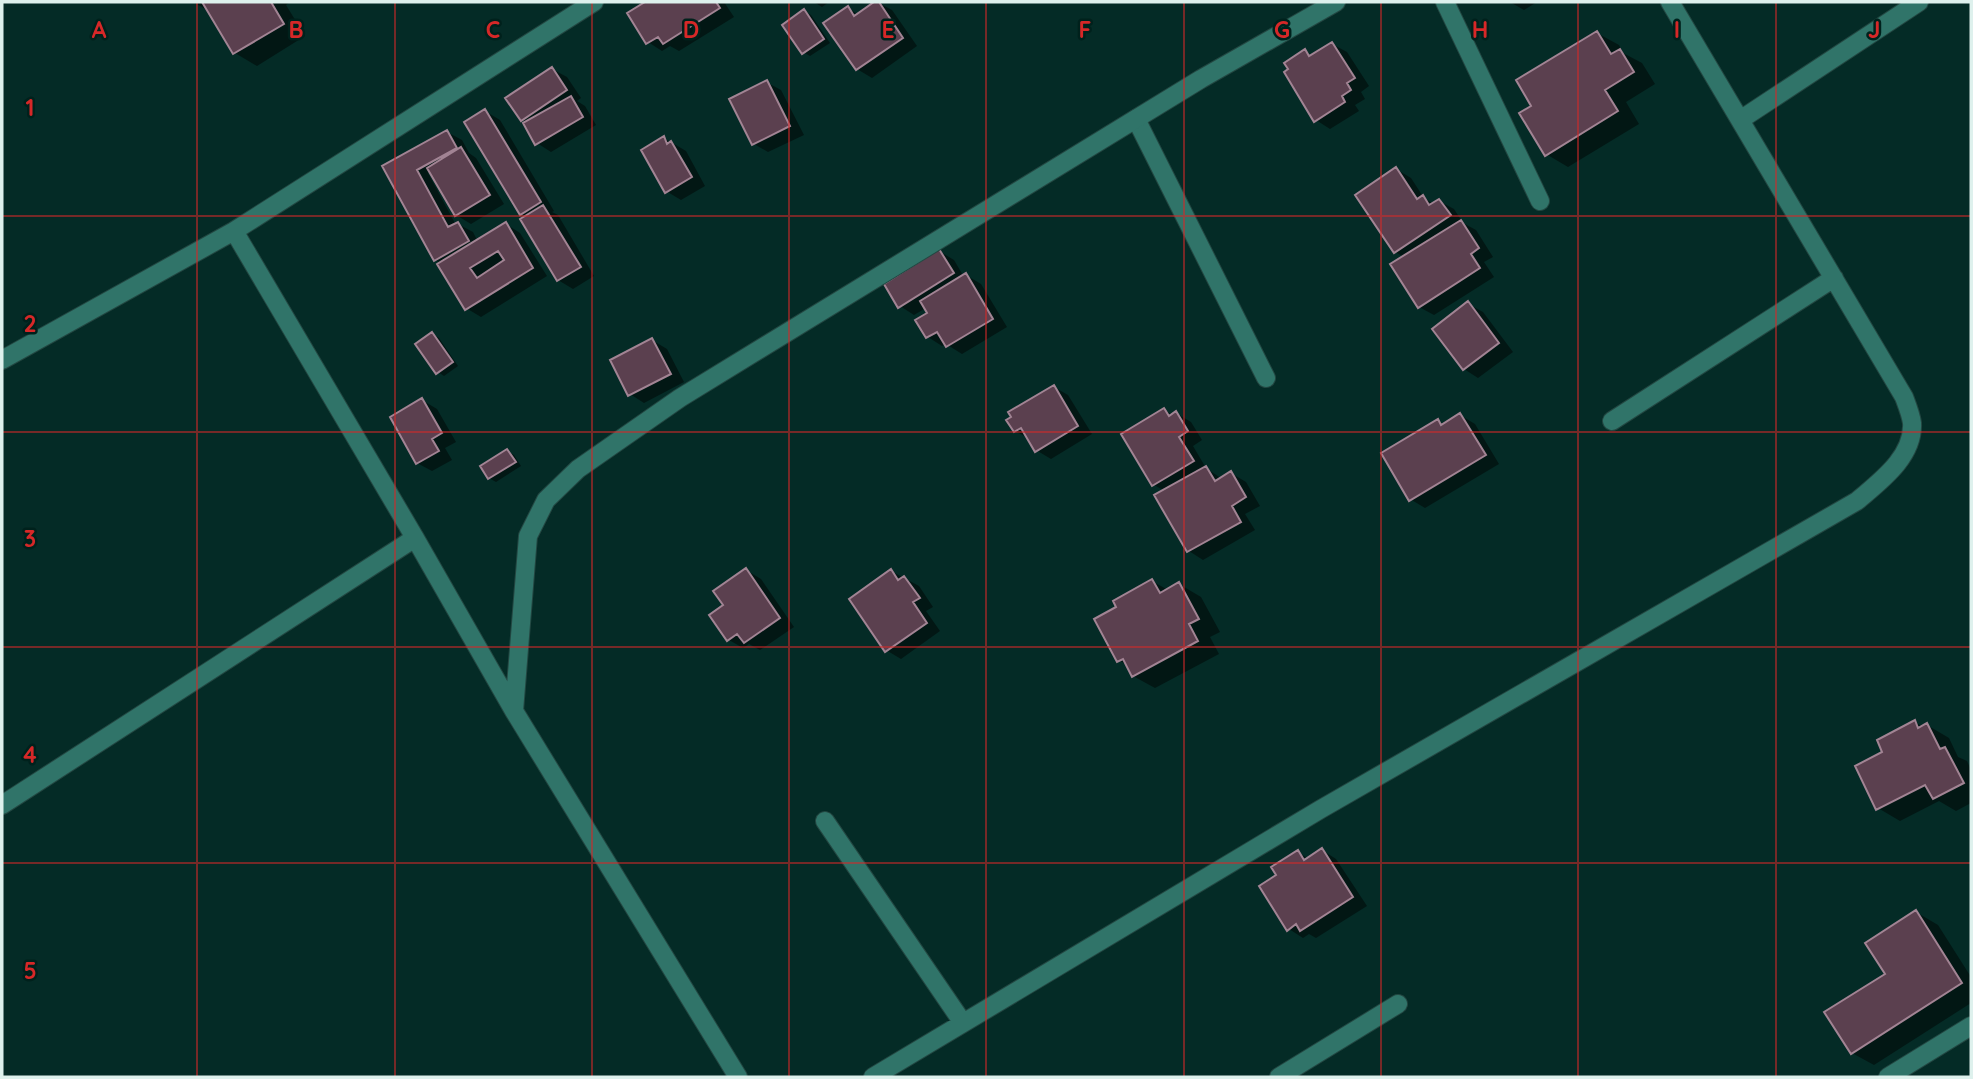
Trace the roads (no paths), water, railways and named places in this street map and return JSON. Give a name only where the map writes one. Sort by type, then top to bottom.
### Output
[{"type":"street","points":[[2,359],[234,231],[594,2]]},
{"type":"street","points":[[514,711],[528,536],[546,500],[579,469],[680,398],[1136,119],[1336,2]]},
{"type":"street","points":[[1445,2],[1540,201]]},
{"type":"street","points":[[873,1077],[1321,809],[1857,501],[1890,472],[1906,449],[1912,424],[1904,397],[1670,2]]},
{"type":"street","points":[[1740,120],[1919,2]]},
{"type":"street","points":[[1136,119],[1266,378]]},
{"type":"street","points":[[234,231],[415,537],[514,711],[738,1077]]},
{"type":"street","points":[[1612,421],[1834,278]]},
{"type":"street","points":[[2,805],[415,537]]},
{"type":"street","points":[[825,821],[963,1023]]},
{"type":"street","points":[[1279,1077],[1398,1004]]},
{"type":"street","points":[[1888,1077],[1971,1027]]}]
